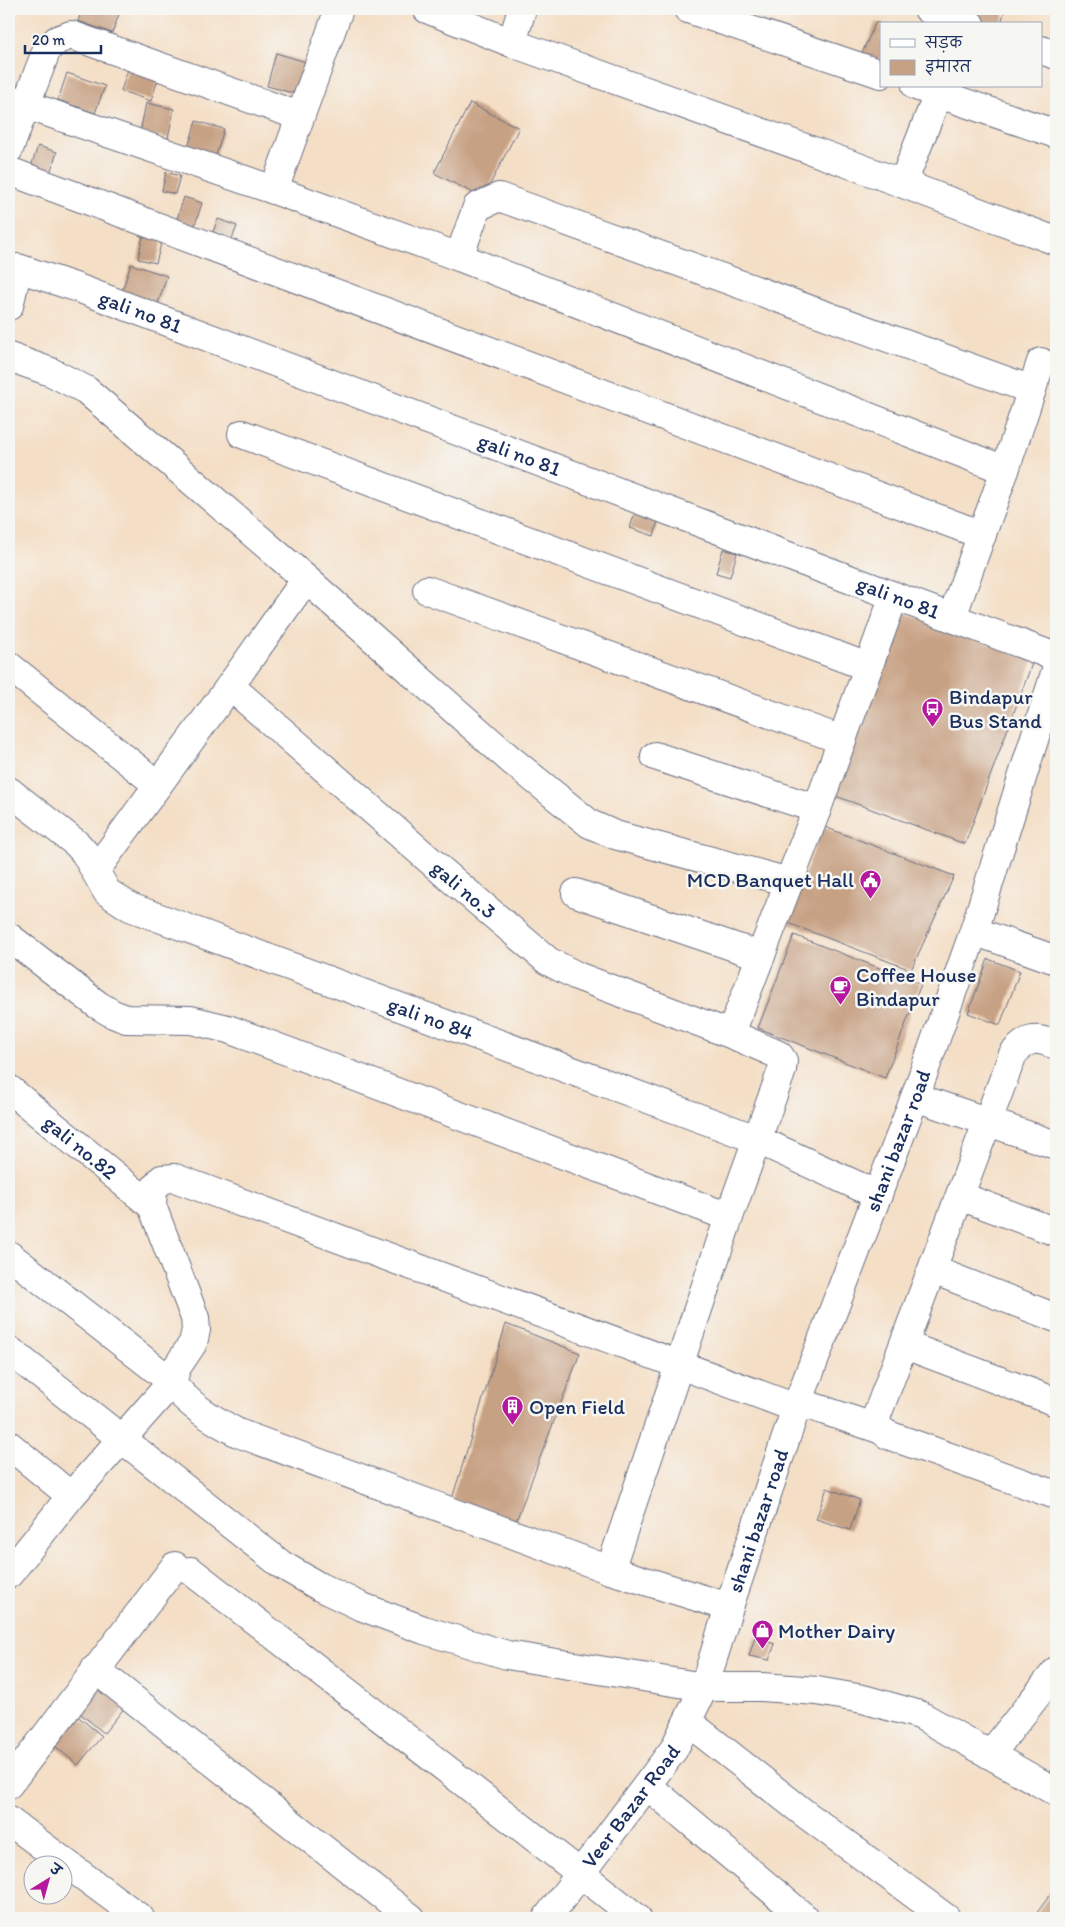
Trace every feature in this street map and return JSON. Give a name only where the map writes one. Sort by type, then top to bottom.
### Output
[{"type":"street","points":[[274,190],[339,9]]},
{"type":"street","points":[[427,9],[512,43],[902,183],[1056,241]]},
{"type":"street","points":[[512,43],[522,9]]},
{"type":"street","points":[[688,9],[880,74]]},
{"type":"street","points":[[928,9],[964,22]]},
{"type":"street","points":[[9,149],[46,49],[57,40],[71,35],[299,116]]},
{"type":"street","points":[[1042,50],[1056,55]]},
{"type":"street","points":[[902,183],[927,90],[1056,134]]},
{"type":"street","points":[[26,105],[274,190],[459,257],[1005,470]]},
{"type":"street","points":[[9,171],[982,535]]},
{"type":"street","points":[[459,257],[477,207],[498,197],[1032,390]]},
{"type":"street","name":"gali no 81","points":[[9,306],[13,266],[75,287],[1056,657]]},
{"type":"street","points":[[9,356],[51,372],[86,390],[306,578],[510,760],[590,824],[615,835],[789,882]]},
{"type":"street","points":[[952,617],[1005,470],[1041,362]]},
{"type":"street","points":[[242,434],[868,666]]},
{"type":"street","points":[[101,881],[158,785],[306,578]]},
{"type":"street","points":[[427,590],[842,740]]},
{"type":"street","points":[[732,1035],[735,1021],[789,882],[894,596]]},
{"type":"street","points":[[9,666],[158,785]]},
{"type":"street","name":"shani bazar road","points":[[704,1687],[797,1405],[915,1097],[974,931],[1056,670]]},
{"type":"street","name":"gali no.3","points":[[230,686],[548,961],[577,976],[772,1051],[780,1055],[783,1061],[782,1070],[678,1363],[610,1570]]},
{"type":"street","points":[[655,756],[816,809]]},
{"type":"street","points":[[9,792],[77,844],[85,852],[101,881]]},
{"type":"street","name":"gali no 84","points":[[101,881],[130,907],[756,1139],[878,1195]]},
{"type":"street","points":[[576,893],[761,956]]},
{"type":"street","points":[[974,931],[1056,960]]},
{"type":"street","points":[[9,938],[113,1014],[126,1019],[190,1020],[228,1029],[729,1217]]},
{"type":"street","points":[[879,1429],[876,1424],[877,1415],[905,1345],[1013,1054],[1025,1042],[1040,1040],[1056,1045]]},
{"type":"street","name":"gali no.82","points":[[9,1089],[152,1206]]},
{"type":"street","points":[[915,1097],[1056,1145]]},
{"type":"street","points":[[12,1563],[172,1382],[177,1368],[193,1343],[196,1330],[195,1318],[152,1206],[153,1190],[162,1179],[175,1178],[678,1363],[797,1405],[879,1429],[888,1435],[1056,1495]]},
{"type":"street","points":[[960,1196],[1056,1232]]},
{"type":"street","points":[[9,1255],[172,1382],[178,1391],[190,1402],[215,1420],[238,1433],[610,1570],[729,1607]]},
{"type":"street","points":[[933,1270],[1056,1318]]},
{"type":"street","points":[[905,1345],[1056,1402]]},
{"type":"street","points":[[9,1350],[282,1565],[320,1587],[360,1606],[424,1630],[508,1655],[704,1687],[762,1687],[817,1691],[863,1699],[920,1716],[1056,1792]]},
{"type":"street","points":[[9,1445],[71,1496]]},
{"type":"street","points":[[9,1784],[95,1669],[183,1569],[428,1756],[477,1791],[637,1918]]},
{"type":"street","points":[[95,1669],[411,1918]]},
{"type":"street","points":[[990,1755],[1056,1671]]},
{"type":"street","name":"Veer Bazar Road","points":[[547,1918],[674,1749],[704,1687]]},
{"type":"street","points":[[688,1722],[946,1918]]},
{"type":"street","points":[[648,1786],[805,1918]]},
{"type":"street","points":[[9,1821],[140,1918]]},
{"type":"building","points":[[82,9],[121,9],[112,33],[78,21]]},
{"type":"building","points":[[972,9],[1005,9],[1002,22],[983,22],[969,17]]},
{"type":"building","points":[[876,22],[880,24],[879,60],[862,53]]},
{"type":"building","points":[[276,53],[313,64],[304,96],[267,86]]},
{"type":"building","points":[[132,57],[162,67],[151,101],[121,91]]},
{"type":"building","points":[[67,73],[105,86],[95,113],[58,100]]},
{"type":"building","points":[[146,103],[174,109],[168,138],[140,133]]},
{"type":"building","points":[[470,103],[519,128],[483,198],[434,173]]},
{"type":"building","points":[[196,121],[224,129],[215,159],[187,151]]},
{"type":"building","points":[[38,146],[57,152],[47,182],[28,175]]},
{"type":"building","points":[[166,172],[180,176],[175,194],[162,191]]},
{"type":"building","points":[[184,197],[202,203],[193,231],[175,225]]},
{"type":"building","points":[[218,219],[237,226],[227,252],[208,245]]},
{"type":"building","points":[[144,231],[163,236],[156,263],[138,259]]},
{"type":"building","points":[[131,264],[167,276],[156,309],[120,297]]},
{"type":"building","points":[[636,509],[659,517],[654,536],[630,528]]},
{"type":"building","points":[[723,549],[737,553],[730,577],[716,573]]},
{"type":"building","name":"Bindapur Bus Stand","points":[[900,611],[1033,661],[965,844],[833,795]]},
{"type":"building","name":"MCD Banquet Hall","points":[[822,826],[954,876],[911,970],[788,923]]},
{"type":"building","name":"Coffee House Bindapur","points":[[794,935],[921,984],[885,1078],[758,1028]]},
{"type":"building","points":[[988,959],[1020,971],[1000,1025],[968,1013]]},
{"type":"building","name":"Open Field","points":[[506,1324],[580,1353],[516,1521],[452,1499]]},
{"type":"building","points":[[827,1488],[860,1500],[850,1530],[816,1519]]},
{"type":"building","name":"Mother Dairy","points":[[755,1637],[775,1644],[769,1660],[749,1656]]},
{"type":"building","points":[[98,1684],[126,1706],[104,1733],[76,1710]]},
{"type":"building","points":[[75,1714],[102,1736],[78,1765],[51,1743]]},
{"type":"building","points":[[1056,1887],[1056,1918],[1033,1918]]},
{"type":"place","name":"Bindapur Bus Stand","points":[[933,728]]},
{"type":"place","name":"MCD Banquet Hall","points":[[870,899]]},
{"type":"place","name":"Coffee House Bindapur","points":[[840,1006]]},
{"type":"place","name":"Open Field","points":[[513,1426]]},
{"type":"place","name":"Mother Dairy","points":[[762,1650]]}]
